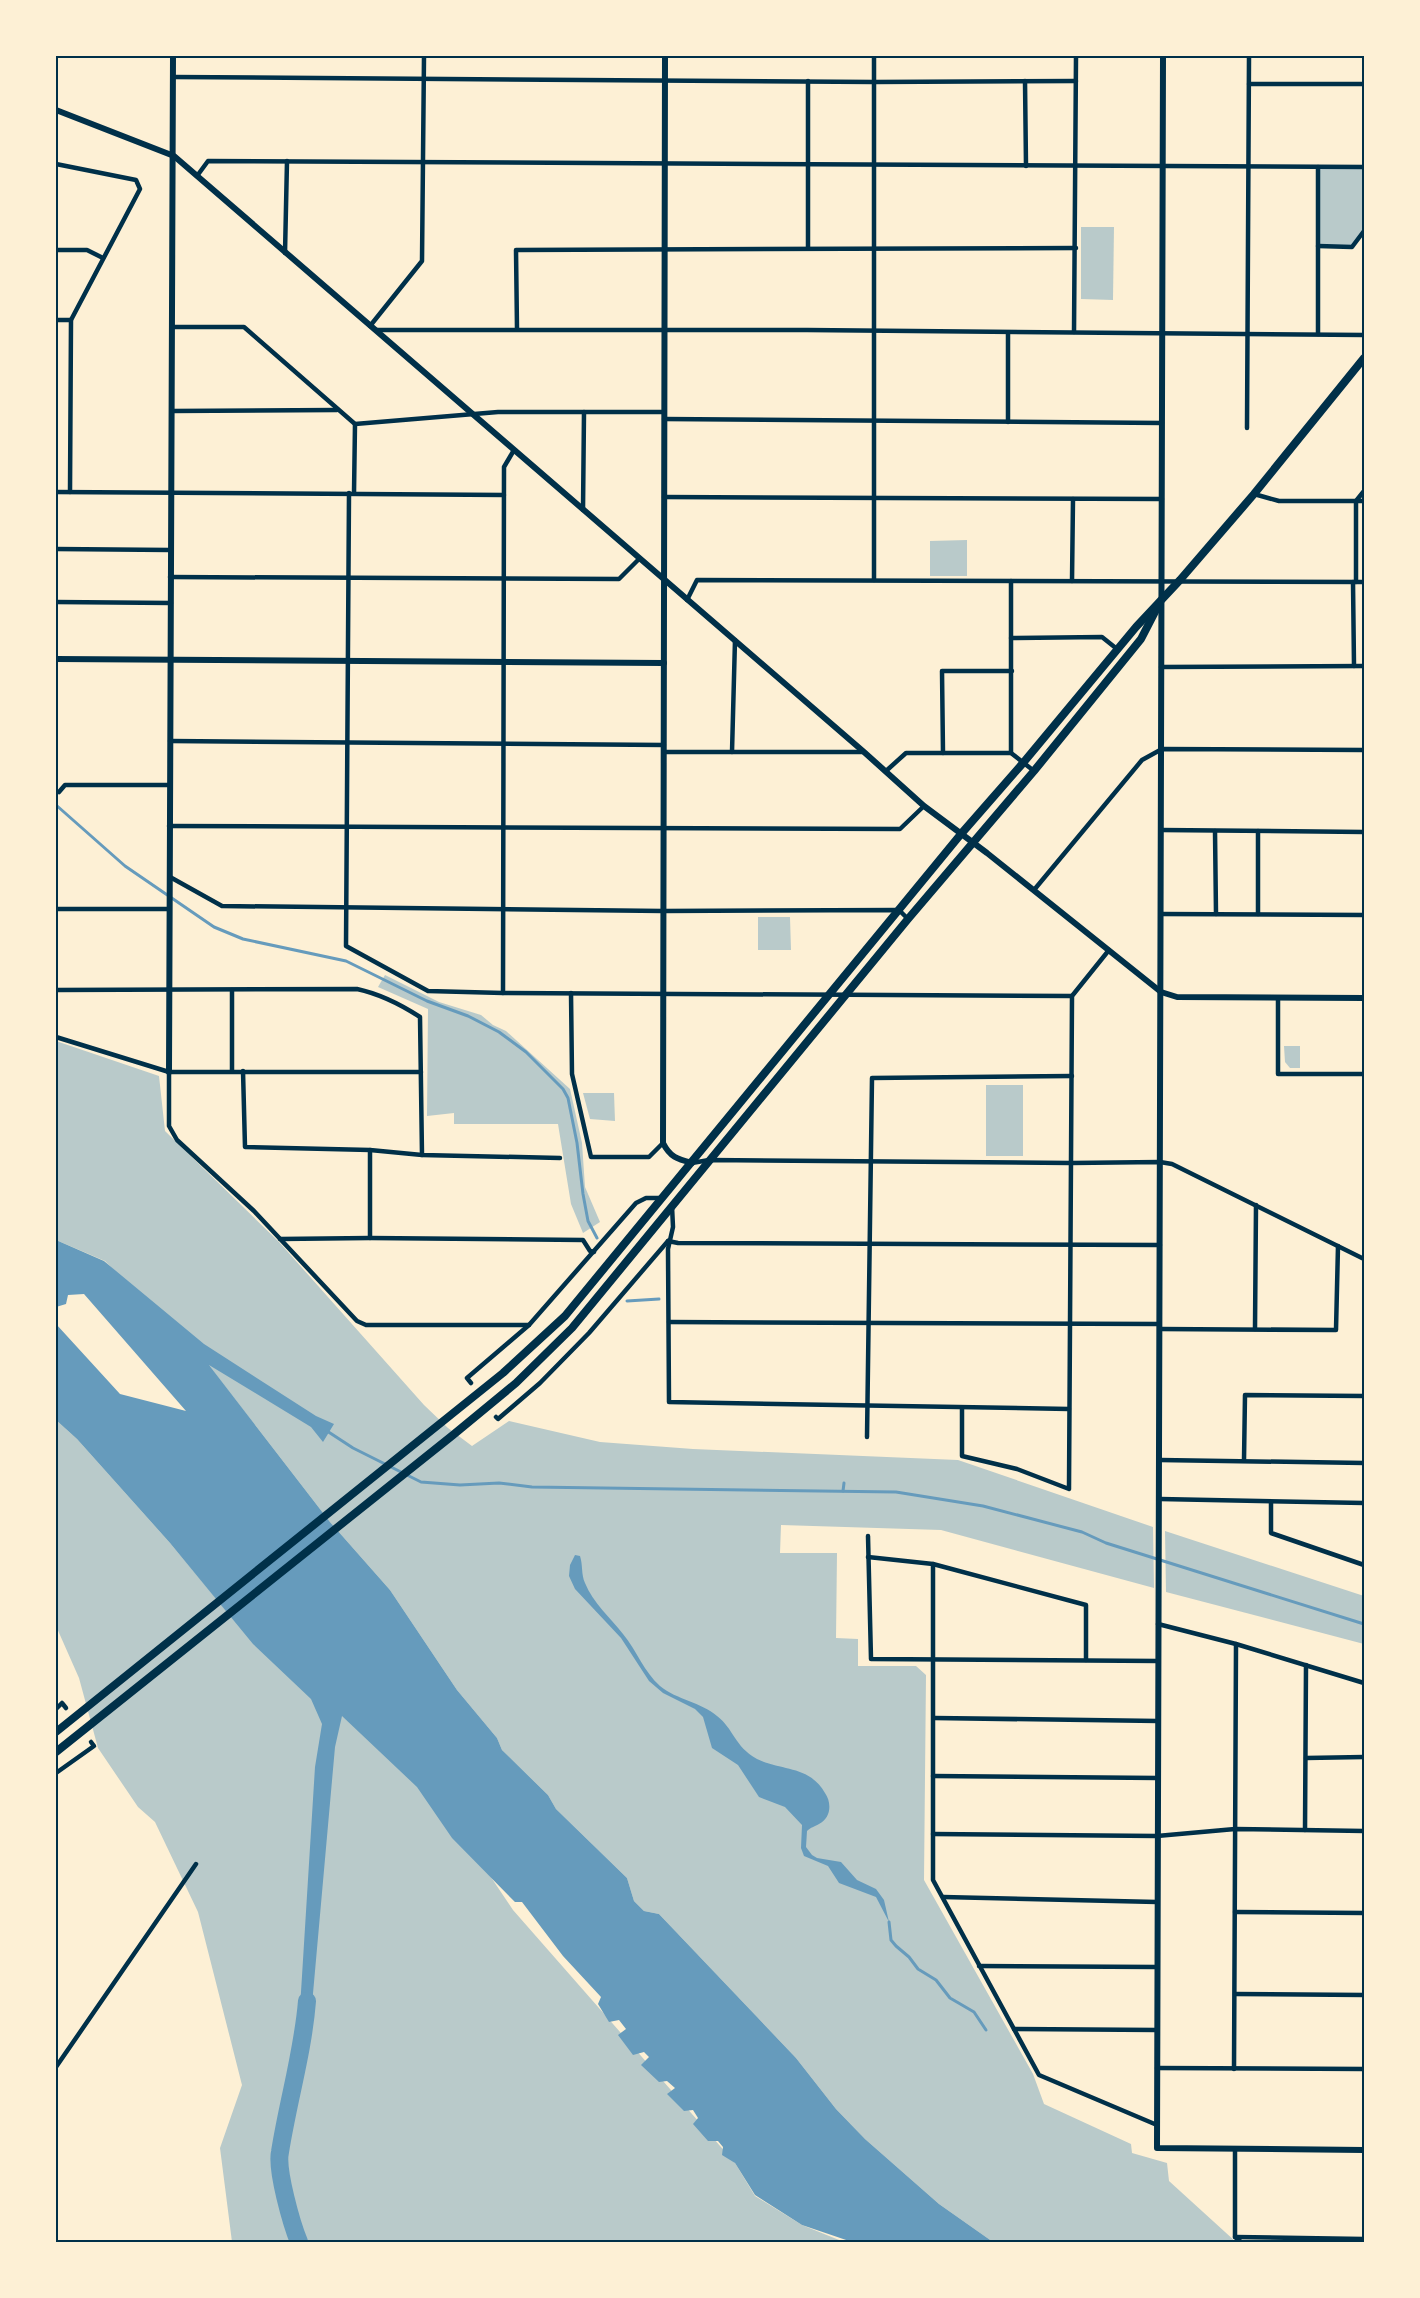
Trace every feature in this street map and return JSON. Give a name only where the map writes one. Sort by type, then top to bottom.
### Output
[{"type":"main road","points":[[56,1732],[503,1373],[565,1316],[961,834],[1023,764],[1117,649],[1254,495],[1365,358]]},
{"type":"main road","points":[[56,1752],[453,1435],[516,1383],[572,1328],[672,1204],[972,842],[1034,771],[1141,639],[1162,599]]},
{"type":"street","points":[[173,56],[169,1126],[172,1133],[280,1239],[357,1321],[366,1325],[529,1325]]},
{"type":"street","points":[[370,326],[422,261],[424,56]]},
{"type":"street","points":[[665,56],[662,994],[663,1143],[668,1152],[675,1159],[692,1163],[710,1160],[1071,1164],[1160,1162],[1172,1164],[1363,1258],[1365,1249]]},
{"type":"street","points":[[874,56],[874,580]]},
{"type":"street","points":[[1074,332],[1076,56]]},
{"type":"street","points":[[1163,56],[1157,2148],[1365,2150]]},
{"type":"street","points":[[1247,428],[1249,56]]},
{"type":"street","points":[[173,77],[874,82],[1076,81]]},
{"type":"street","points":[[808,81],[808,248]]},
{"type":"street","points":[[1025,81],[1026,166]]},
{"type":"street","points":[[1249,84],[1365,84]]},
{"type":"street","points":[[56,110],[174,156],[924,806],[1161,993],[1176,998],[1365,998]]},
{"type":"street","points":[[197,176],[208,161],[1365,167]]},
{"type":"street","points":[[285,253],[287,161]]},
{"type":"street","points":[[56,164],[136,180],[140,189],[71,320],[70,492]]},
{"type":"street","points":[[1318,167],[1318,334]]},
{"type":"street","points":[[1318,246],[1352,247],[1365,231]]},
{"type":"street","points":[[516,329],[516,250],[1076,248]]},
{"type":"street","points":[[56,250],[87,250],[103,258]]},
{"type":"street","points":[[56,320],[71,320]]},
{"type":"street","points":[[172,327],[244,327],[355,424],[498,412],[584,412],[874,421],[1162,423]]},
{"type":"street","points":[[376,330],[1162,332],[1365,335]]},
{"type":"street","points":[[1008,333],[1008,422]]},
{"type":"street","points":[[172,411],[337,410]]},
{"type":"street","points":[[583,510],[584,412]]},
{"type":"street","points":[[355,424],[348,578],[346,946],[428,991],[1072,996]]},
{"type":"street","points":[[503,993],[504,466],[514,450]]},
{"type":"street","points":[[1354,666],[1356,501],[1365,491]]},
{"type":"street","points":[[56,492],[504,495]]},
{"type":"street","points":[[1254,495],[1279,501],[1365,501]]},
{"type":"street","points":[[664,497],[1162,499]]},
{"type":"street","points":[[1072,581],[1073,499]]},
{"type":"street","points":[[56,549],[170,550]]},
{"type":"street","points":[[170,577],[619,579],[639,559]]},
{"type":"street","points":[[687,600],[697,580],[1365,582]]},
{"type":"street","points":[[1011,581],[1011,753]]},
{"type":"street","points":[[56,602],[171,603]]},
{"type":"street","points":[[1011,638],[1102,638],[1117,649]]},
{"type":"street","points":[[732,752],[735,640]]},
{"type":"street","points":[[56,659],[664,663]]},
{"type":"street","points":[[1161,667],[1365,666]]},
{"type":"street","points":[[943,753],[942,671],[1012,671]]},
{"type":"street","points":[[170,741],[504,744],[732,752],[864,752]]},
{"type":"street","points":[[1034,891],[1143,760],[1162,749],[1365,750]]},
{"type":"street","points":[[886,771],[906,753],[1011,753],[1034,771]]},
{"type":"street","points":[[59,792],[65,785],[170,785]]},
{"type":"street","points":[[169,826],[900,829],[924,806]]},
{"type":"street","points":[[1161,830],[1365,832]]},
{"type":"street","points":[[1215,831],[1216,914]]},
{"type":"street","points":[[1258,831],[1258,914]]},
{"type":"street","points":[[170,877],[222,906],[663,911],[899,910],[908,919]]},
{"type":"street","points":[[56,909],[169,906]]},
{"type":"street","points":[[1161,914],[1365,915]]},
{"type":"street","points":[[962,1408],[962,1456],[1017,1469],[1069,1489],[1072,996],[1109,950]]},
{"type":"street","points":[[56,990],[357,989],[399,1004],[420,1017],[422,1155]]},
{"type":"street","points":[[232,990],[232,1071]]},
{"type":"street","points":[[571,993],[572,1074],[591,1156],[650,1157],[663,1143]]},
{"type":"street","points":[[1278,998],[1278,1074],[1365,1074]]},
{"type":"street","points":[[56,1037],[169,1071],[421,1072]]},
{"type":"street","points":[[243,1071],[245,1146],[370,1150],[422,1155],[560,1158]]},
{"type":"street","points":[[867,1437],[869,1161],[872,1078],[1072,1076]]},
{"type":"street","points":[[370,1150],[370,1238]]},
{"type":"street","points":[[471,1383],[467,1378],[529,1325],[636,1203],[646,1198],[663,1198]]},
{"type":"street","points":[[672,1204],[673,1227],[668,1241],[669,1402],[1069,1409]]},
{"type":"street","points":[[1255,1329],[1256,1205]]},
{"type":"street","points":[[280,1239],[583,1240],[590,1251],[594,1252]]},
{"type":"street","points":[[668,1241],[678,1243],[1160,1245]]},
{"type":"street","points":[[497,1418],[540,1383],[589,1333],[668,1241]]},
{"type":"street","points":[[669,1322],[1070,1324],[1336,1330],[1338,1246]]},
{"type":"street","points":[[1244,1460],[1245,1395],[1365,1396]]},
{"type":"street","points":[[1160,1460],[1365,1463]]},
{"type":"street","points":[[1160,1499],[1365,1503]]},
{"type":"street","points":[[1271,1502],[1271,1533],[1365,1565]]},
{"type":"street","points":[[868,1536],[871,1659],[1158,1661]]},
{"type":"street","points":[[868,1557],[933,1564],[1086,1605],[1086,1660]]},
{"type":"street","points":[[933,1564],[933,1880],[1039,2075],[1157,2125]]},
{"type":"street","points":[[1158,1624],[1236,1644],[1365,1683]]},
{"type":"street","points":[[1234,2069],[1236,1644]]},
{"type":"street","points":[[1305,1830],[1306,1665]]},
{"type":"street","points":[[56,1698],[66,1708]]},
{"type":"street","points":[[56,1709],[62,1703]]},
{"type":"street","points":[[934,1718],[1158,1721]]},
{"type":"street","points":[[56,1773],[94,1746],[91,1742]]},
{"type":"street","points":[[1306,1758],[1365,1758]]},
{"type":"street","points":[[933,1776],[1158,1778]]},
{"type":"street","points":[[933,1834],[1157,1836],[1235,1829],[1365,1831]]},
{"type":"street","points":[[56,2067],[196,1864]]},
{"type":"street","points":[[943,1897],[1157,1902]]},
{"type":"street","points":[[1235,1912],[1365,1913]]},
{"type":"street","points":[[980,1966],[1157,1967]]},
{"type":"street","points":[[1235,1994],[1365,1995]]},
{"type":"street","points":[[1014,2029],[1157,2030]]},
{"type":"street","points":[[1157,2068],[1365,2069]]},
{"type":"street","points":[[1235,2149],[1235,2237],[1240,2242]]},
{"type":"street","points":[[1235,2237],[1365,2239]]},
{"type":"shaded area","points":[[1318,167],[1364,167],[1364,231],[1352,247],[1318,246]]},
{"type":"shaded area","points":[[1081,227],[1114,227],[1113,300],[1081,299]]},
{"type":"shaded area","points":[[967,540],[967,576],[930,576],[930,541]]},
{"type":"shaded area","points":[[758,917],[790,917],[791,950],[758,950]]},
{"type":"shaded area","points":[[385,975],[439,1002],[481,1015],[493,1025],[506,1031],[570,1089],[582,1143],[585,1187],[600,1222],[583,1233],[571,1204],[558,1124],[454,1124],[454,1113],[427,1116],[428,1009],[378,987]]},
{"type":"shaded area","points":[[56,1041],[159,1076],[165,1131],[279,1242],[424,1405],[448,1428],[472,1446],[509,1421],[600,1442],[693,1449],[958,1460],[1153,1527],[1154,1588],[941,1530],[781,1525],[780,1553],[837,1553],[836,1638],[858,1639],[858,1666],[916,1666],[926,1675],[924,1880],[1033,2074],[1044,2104],[1131,2144],[1132,2153],[1167,2163],[1169,2181],[1236,2242],[993,2242],[939,2204],[865,2139],[836,2109],[796,2058],[659,1914],[644,1911],[634,1901],[627,1878],[556,1809],[548,1795],[502,1750],[497,1738],[457,1690],[390,1590],[330,1522],[208,1364],[105,1261],[56,1240]]},
{"type":"shaded area","points":[[1284,1046],[1300,1046],[1300,1068],[1290,1068],[1285,1062]]},
{"type":"shaded area","points":[[986,1085],[1023,1085],[1023,1156],[986,1156]]},
{"type":"shaded area","points":[[583,1093],[614,1093],[615,1121],[590,1119]]},
{"type":"shaded area","points":[[56,1420],[77,1439],[170,1543],[224,1608],[408,1754],[513,1910],[735,2163],[755,2196],[802,2225],[844,2242],[232,2242],[220,2148],[242,2085],[198,1912],[155,1822],[138,1807],[98,1748],[79,1678],[56,1626]]},
{"type":"shaded area","points":[[1165,1531],[1364,1596],[1364,1644],[1166,1592]]},
{"type":"water","points":[[56,1240],[104,1261],[204,1344],[316,1416],[334,1424],[323,1442],[311,1427],[209,1365],[330,1522],[390,1590],[457,1690],[497,1738],[502,1750],[548,1795],[556,1809],[627,1878],[634,1901],[644,1911],[659,1914],[796,2058],[836,2109],[865,2139],[939,2204],[993,2242],[852,2242],[802,2225],[755,2195],[735,2163],[722,2155],[723,2147],[718,2141],[708,2141],[693,2124],[698,2118],[693,2110],[684,2111],[667,2094],[675,2088],[667,2081],[659,2082],[641,2065],[649,2057],[644,2052],[633,2055],[618,2035],[626,2029],[619,2020],[609,2022],[598,2004],[601,1997],[563,1956],[522,1902],[515,1902],[452,1838],[417,1787],[342,1716],[335,1747],[310,2027],[299,2024],[315,1767],[322,1724],[311,1699],[253,1644],[170,1543],[77,1439],[56,1420],[56,1324],[120,1394],[186,1411],[84,1294],[68,1295],[66,1304],[56,1307]]},
{"type":"water","points":[[575,1555],[580,1556],[584,1580],[592,1597],[623,1634],[649,1674],[660,1686],[674,1695],[711,1711],[723,1721],[743,1749],[757,1759],[803,1773],[818,1784],[827,1797],[829,1810],[823,1821],[807,1831],[806,1847],[817,1858],[841,1862],[857,1880],[876,1889],[884,1900],[889,1922],[876,1897],[839,1883],[828,1866],[804,1856],[801,1848],[802,1825],[785,1807],[759,1797],[738,1765],[712,1748],[703,1717],[695,1709],[663,1693],[649,1681],[621,1638],[575,1589],[569,1576],[570,1565]]},
{"type":"waterway","points":[[56,805],[125,866],[214,927],[243,939],[346,961],[427,1001],[468,1016],[499,1032],[526,1052],[563,1089],[568,1098],[588,1221],[597,1238]]},
{"type":"waterway","points":[[627,1301],[659,1299]]},
{"type":"waterway","points":[[327,1431],[353,1448],[421,1482],[460,1485],[499,1483],[532,1487],[896,1492],[983,1506],[1082,1532],[1106,1543],[1364,1624]]},
{"type":"waterway","points":[[843,1491],[844,1483]]},
{"type":"waterway","points":[[889,1922],[891,1940],[896,1946],[918,1969],[936,1980],[950,1998],[974,2012],[986,2030]]},
{"type":"waterway","points":[[299,2242],[285,2197],[279,2160],[307,2001]]}]
